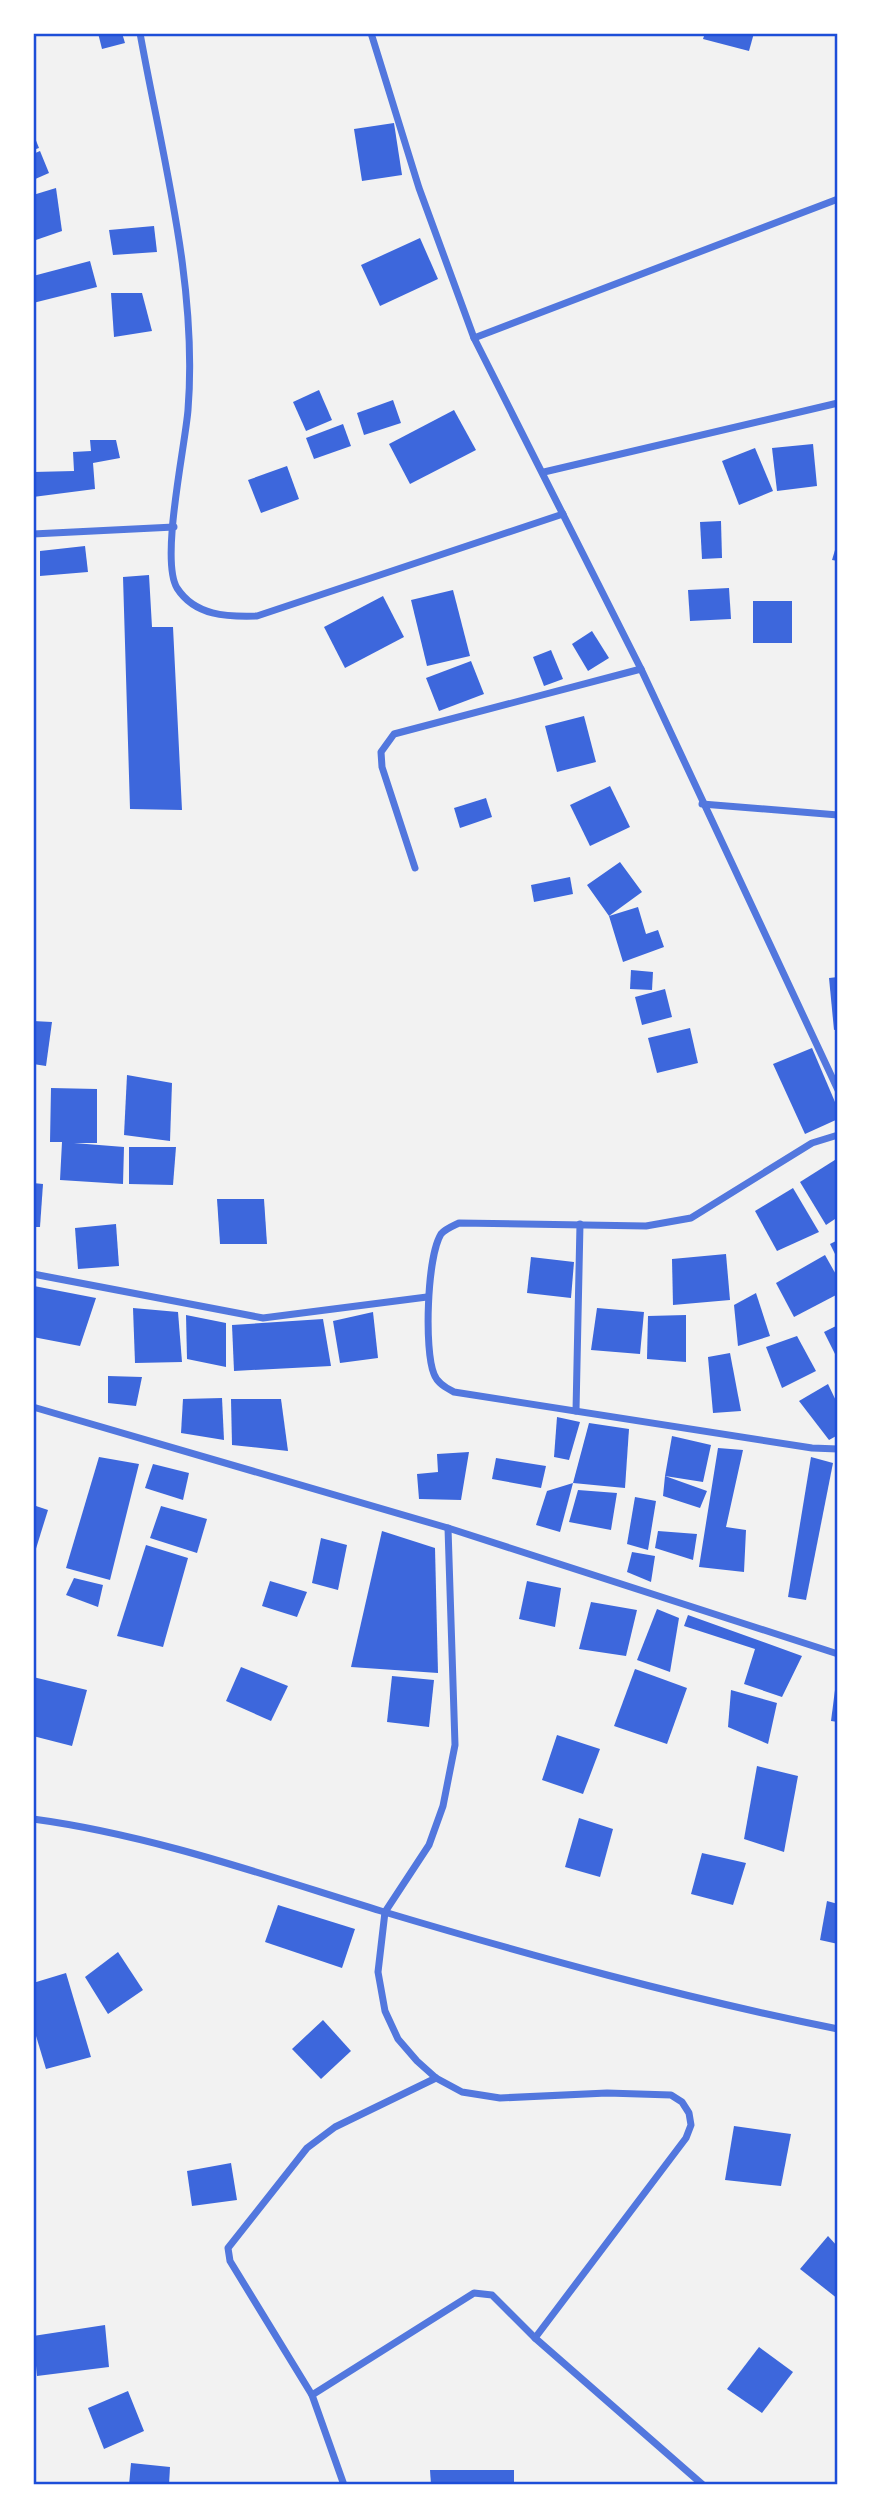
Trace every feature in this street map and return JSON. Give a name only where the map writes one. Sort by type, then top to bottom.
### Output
[{"type":"street","points":[[140,33],[188,299],[191,351],[188,411],[170,558],[176,587],[197,608],[226,617],[257,617],[563,514]]},
{"type":"street","points":[[371,33],[419,188],[474,338],[544,472],[641,669],[838,1090]]},
{"type":"street","points":[[474,338],[838,199]]},
{"type":"street","points":[[544,472],[838,404]]},
{"type":"street","points":[[33,534],[174,527]]},
{"type":"street","points":[[415,868],[382,767],[381,752],[394,734],[641,669]]},
{"type":"street","points":[[702,804],[838,815]]},
{"type":"street","points":[[838,1135],[812,1143],[691,1218],[646,1226],[459,1223],[442,1232],[435,1250],[428,1297],[433,1374],[441,1385],[454,1392],[838,1450]]},
{"type":"street","points":[[576,1411],[580,1224]]},
{"type":"street","points":[[33,1274],[263,1318],[428,1297]]},
{"type":"street","points":[[33,1407],[448,1528],[838,1654]]},
{"type":"street","points":[[448,1528],[455,1745],[443,1806],[429,1845],[385,1912],[378,1972],[385,2011],[398,2039],[436,2078],[463,2092],[482,2098],[607,2093],[671,2095],[682,2102],[689,2113],[691,2125],[686,2138],[535,2338]]},
{"type":"street","points":[[33,1819],[144,1839],[385,1912],[644,1985],[838,2029]]},
{"type":"street","points":[[344,2485],[312,2395],[230,2261],[228,2248],[307,2148],[335,2127],[436,2078]]},
{"type":"street","points":[[312,2395],[474,2293],[492,2295],[535,2338],[703,2485]]},
{"type":"building","points":[[98,33],[122,33],[125,43],[102,49]]},
{"type":"building","points":[[705,33],[754,33],[749,51],[703,39]]},
{"type":"building","points":[[394,123],[402,175],[362,181],[354,129]]},
{"type":"building","points":[[33,133],[39,148],[33,150]]},
{"type":"building","points":[[40,151],[49,173],[33,180],[33,154]]},
{"type":"building","points":[[56,188],[62,231],[33,241],[33,195]]},
{"type":"building","points":[[154,226],[157,252],[113,255],[109,230]]},
{"type":"building","points":[[420,238],[438,279],[380,306],[361,265]]},
{"type":"building","points":[[90,261],[97,287],[33,303],[33,276]]},
{"type":"building","points":[[111,293],[142,293],[152,331],[114,337]]},
{"type":"building","points":[[319,390],[332,420],[306,431],[293,402]]},
{"type":"building","points":[[393,400],[401,423],[364,435],[357,413]]},
{"type":"building","points":[[454,410],[476,450],[410,484],[389,444]]},
{"type":"building","points":[[343,424],[351,446],[314,459],[306,438]]},
{"type":"building","points":[[90,440],[116,440],[120,458],[93,463],[95,489],[33,497],[33,472],[74,471],[73,452],[91,451]]},
{"type":"building","points":[[813,444],[817,486],[777,491],[772,448]]},
{"type":"building","points":[[755,448],[773,491],[739,505],[722,461]]},
{"type":"building","points":[[287,466],[299,499],[261,513],[248,480]]},
{"type":"building","points":[[721,521],[722,558],[702,559],[700,522]]},
{"type":"building","points":[[838,540],[838,561],[832,560]]},
{"type":"building","points":[[85,546],[88,572],[40,576],[40,551]]},
{"type":"building","points":[[149,575],[152,627],[173,627],[182,810],[130,809],[123,577]]},
{"type":"building","points":[[729,588],[731,619],[690,621],[688,590]]},
{"type":"building","points":[[453,590],[470,656],[427,666],[411,600]]},
{"type":"building","points":[[383,596],[404,637],[345,668],[324,627]]},
{"type":"building","points":[[753,601],[792,601],[792,643],[753,643]]},
{"type":"building","points":[[592,631],[609,658],[588,671],[572,644]]},
{"type":"building","points":[[551,650],[563,679],[544,686],[533,657]]},
{"type":"building","points":[[471,661],[484,694],[439,711],[426,678]]},
{"type":"building","points":[[584,716],[596,762],[557,772],[545,726]]},
{"type":"building","points":[[610,786],[630,827],[590,846],[570,805]]},
{"type":"building","points":[[486,798],[492,817],[460,828],[454,808]]},
{"type":"building","points":[[620,862],[642,892],[609,916],[587,885]]},
{"type":"building","points":[[570,877],[573,894],[534,902],[531,885]]},
{"type":"building","points":[[638,907],[646,934],[658,930],[664,947],[623,962],[609,916]]},
{"type":"building","points":[[631,970],[653,972],[652,990],[630,989]]},
{"type":"building","points":[[838,977],[838,1029],[834,1030],[829,978]]},
{"type":"building","points":[[665,989],[672,1017],[642,1025],[635,997]]},
{"type":"building","points":[[33,1021],[52,1022],[46,1066],[33,1064]]},
{"type":"building","points":[[690,1028],[698,1063],[657,1073],[648,1038]]},
{"type":"building","points":[[812,1048],[838,1109],[838,1119],[805,1134],[773,1064]]},
{"type":"building","points":[[127,1075],[172,1083],[170,1141],[124,1135]]},
{"type":"building","points":[[51,1088],[97,1089],[97,1143],[74,1143],[124,1147],[123,1184],[60,1180],[62,1142],[50,1142]]},
{"type":"building","points":[[129,1147],[176,1147],[173,1185],[129,1184]]},
{"type":"building","points":[[838,1158],[838,1217],[826,1225],[800,1182]]},
{"type":"building","points":[[33,1183],[43,1184],[40,1227],[33,1227]]},
{"type":"building","points":[[793,1188],[819,1232],[777,1251],[755,1211]]},
{"type":"building","points":[[217,1199],[264,1199],[267,1244],[220,1244]]},
{"type":"building","points":[[116,1224],[119,1266],[78,1269],[75,1228]]},
{"type":"building","points":[[838,1240],[838,1260],[830,1244]]},
{"type":"building","points":[[726,1254],[730,1300],[673,1305],[672,1259]]},
{"type":"building","points":[[825,1255],[838,1278],[838,1294],[794,1317],[776,1283]]},
{"type":"building","points":[[531,1257],[574,1262],[571,1298],[527,1293]]},
{"type":"building","points":[[34,1286],[96,1298],[80,1346],[33,1337]]},
{"type":"building","points":[[756,1293],[770,1336],[738,1346],[734,1305]]},
{"type":"building","points":[[133,1308],[178,1312],[182,1362],[135,1363]]},
{"type":"building","points":[[597,1308],[644,1312],[640,1354],[591,1350]]},
{"type":"building","points":[[373,1312],[378,1358],[340,1363],[333,1321]]},
{"type":"building","points":[[186,1315],[226,1323],[226,1367],[187,1359]]},
{"type":"building","points":[[686,1315],[686,1362],[647,1359],[648,1316]]},
{"type":"building","points":[[323,1319],[331,1366],[234,1371],[232,1325]]},
{"type":"building","points":[[838,1325],[838,1360],[824,1332]]},
{"type":"building","points":[[797,1336],[816,1371],[782,1388],[766,1347]]},
{"type":"building","points":[[730,1353],[741,1411],[713,1413],[708,1357]]},
{"type":"building","points":[[108,1376],[142,1377],[136,1406],[108,1403]]},
{"type":"building","points":[[828,1384],[838,1405],[838,1435],[829,1440],[799,1401]]},
{"type":"building","points":[[222,1398],[224,1440],[181,1433],[183,1399]]},
{"type":"building","points":[[231,1399],[281,1399],[288,1451],[232,1445]]},
{"type":"building","points":[[557,1417],[580,1422],[569,1460],[554,1457]]},
{"type":"building","points":[[589,1423],[629,1429],[625,1488],[573,1483]]},
{"type":"building","points":[[672,1436],[711,1445],[703,1482],[665,1476]]},
{"type":"building","points":[[718,1448],[743,1450],[726,1527],[746,1530],[744,1572],[699,1567]]},
{"type":"building","points":[[469,1452],[461,1500],[419,1499],[417,1474],[438,1472],[437,1454]]},
{"type":"building","points":[[99,1457],[139,1464],[110,1580],[66,1568]]},
{"type":"building","points":[[811,1457],[833,1463],[806,1600],[788,1597]]},
{"type":"building","points":[[496,1458],[546,1466],[541,1488],[492,1479]]},
{"type":"building","points":[[153,1464],[189,1473],[183,1500],[145,1488]]},
{"type":"building","points":[[665,1476],[707,1491],[700,1508],[663,1496]]},
{"type":"building","points":[[573,1483],[560,1532],[536,1525],[547,1491]]},
{"type":"building","points":[[578,1490],[617,1493],[611,1530],[569,1522]]},
{"type":"building","points":[[635,1497],[656,1501],[648,1550],[627,1544]]},
{"type":"building","points":[[33,1505],[48,1510],[34,1555],[33,1554]]},
{"type":"building","points":[[161,1506],[207,1519],[197,1553],[150,1538]]},
{"type":"building","points":[[382,1531],[435,1548],[438,1673],[351,1667]]},
{"type":"building","points":[[658,1531],[697,1534],[693,1560],[655,1548]]},
{"type":"building","points":[[321,1538],[347,1545],[338,1590],[312,1583]]},
{"type":"building","points":[[146,1545],[188,1558],[163,1647],[117,1636]]},
{"type":"building","points":[[632,1552],[655,1556],[651,1582],[627,1572]]},
{"type":"building","points":[[74,1578],[103,1585],[98,1607],[66,1595]]},
{"type":"building","points":[[270,1581],[307,1592],[297,1617],[262,1606]]},
{"type":"building","points":[[527,1581],[561,1588],[555,1627],[519,1619]]},
{"type":"building","points":[[591,1602],[637,1610],[626,1656],[579,1649]]},
{"type":"building","points":[[657,1609],[679,1618],[670,1672],[637,1660]]},
{"type":"building","points":[[688,1615],[802,1656],[782,1697],[744,1684],[755,1649],[684,1626]]},
{"type":"building","points":[[241,1667],[288,1686],[271,1721],[226,1701]]},
{"type":"building","points":[[635,1669],[687,1688],[667,1744],[614,1726]]},
{"type":"building","points":[[392,1676],[434,1680],[429,1727],[387,1722]]},
{"type":"building","points":[[33,1677],[87,1690],[72,1746],[33,1736]]},
{"type":"building","points":[[838,1682],[838,1722],[831,1721]]},
{"type":"building","points":[[731,1690],[777,1703],[768,1744],[728,1727]]},
{"type":"building","points":[[557,1735],[600,1749],[583,1794],[542,1780]]},
{"type":"building","points":[[757,1766],[798,1776],[784,1852],[744,1839]]},
{"type":"building","points":[[579,1818],[613,1829],[600,1877],[565,1867]]},
{"type":"building","points":[[702,1853],[746,1863],[733,1905],[691,1894]]},
{"type":"building","points":[[827,1901],[838,1904],[838,1944],[820,1940]]},
{"type":"building","points":[[278,1905],[355,1929],[342,1968],[265,1942]]},
{"type":"building","points":[[118,1952],[143,1990],[108,2014],[85,1977]]},
{"type":"building","points":[[66,1973],[91,2057],[46,2069],[33,2026],[33,1983]]},
{"type":"building","points":[[323,2020],[351,2051],[321,2079],[292,2049]]},
{"type":"building","points":[[734,2126],[791,2134],[781,2186],[725,2180]]},
{"type":"building","points":[[231,2163],[237,2200],[192,2206],[187,2171]]},
{"type":"building","points":[[828,2236],[838,2247],[838,2299],[800,2269]]},
{"type":"building","points":[[105,2325],[109,2367],[37,2376],[33,2336]]},
{"type":"building","points":[[759,2347],[793,2372],[762,2413],[727,2389]]},
{"type":"building","points":[[128,2391],[144,2431],[104,2449],[88,2408]]},
{"type":"building","points":[[131,2463],[170,2467],[169,2485],[129,2485]]},
{"type":"building","points":[[430,2470],[514,2470],[514,2485],[431,2485]]}]
